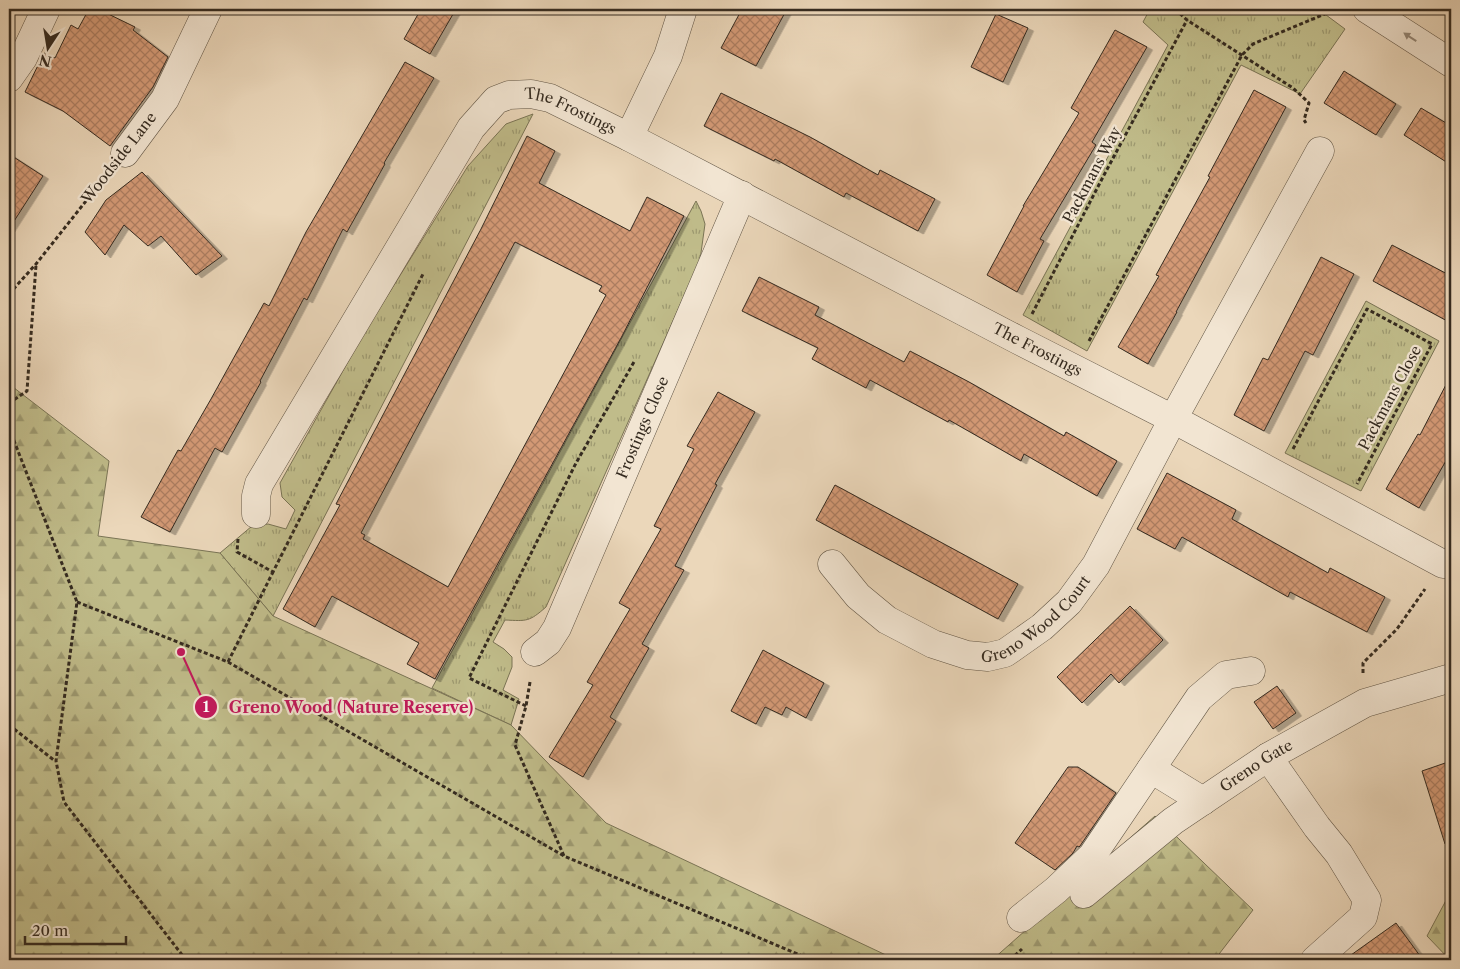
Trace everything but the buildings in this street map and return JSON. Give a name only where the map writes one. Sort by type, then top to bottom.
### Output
[{"type":"street","points":[[9,78],[22,58],[46,9]]},
{"type":"street","name":"Woodside Lane","points":[[125,153],[165,99],[208,9]]},
{"type":"street","name":"The Frostings","points":[[630,137],[668,56],[683,9]]},
{"type":"street","points":[[1367,9],[1451,63]]},
{"type":"street","name":"The Frostings","points":[[256,514],[256,496],[259,484],[471,128],[496,100],[509,95],[530,94],[550,98],[630,137],[1173,419],[1443,564]]},
{"type":"street","name":"Greno Wood Court","points":[[832,564],[858,596],[887,620],[933,644],[967,655],[988,657],[1005,653],[1042,627],[1069,602],[1096,565],[1173,419],[1320,151]]},
{"type":"street","name":"Frostings Close","points":[[535,652],[548,642],[556,628],[742,195]]},
{"type":"street","points":[[1021,918],[1056,890],[1092,856],[1199,698],[1226,675],[1251,671]]},
{"type":"street","name":"Greno Gate","points":[[1084,894],[1173,821],[1268,757],[1365,703],[1451,678]]},
{"type":"street","points":[[1268,757],[1317,827],[1339,854],[1368,900],[1363,917],[1315,960]]},
{"type":"street","points":[[1151,769],[1203,801]]},
{"type":"path","points":[[1175,9],[1187,20],[1293,88],[1309,103],[1304,120],[1320,151]]},
{"type":"path","points":[[1075,368],[1242,55],[1254,44],[1335,9]]},
{"type":"path","name":"Packmans Way","points":[[1018,340],[1187,20]]},
{"type":"path","name":"Woodside Lane","points":[[9,294],[36,264],[125,153]]},
{"type":"path","points":[[9,402],[28,391],[36,264]]},
{"type":"path","points":[[228,662],[425,270]]},
{"type":"path","name":"Packmans Close","points":[[1279,476],[1367,309],[1432,344],[1343,510]]},
{"type":"path","points":[[526,706],[468,678],[576,463],[639,354]]},
{"type":"path","points":[[9,428],[77,602],[56,762],[64,802],[186,960]]},
{"type":"path","points":[[256,514],[238,536],[237,552],[273,572]]},
{"type":"path","points":[[1365,703],[1363,663],[1397,629],[1443,564]]},
{"type":"path","points":[[77,602],[228,662],[564,856],[812,960]]},
{"type":"path","points":[[535,652],[526,706],[515,745],[564,856]]},
{"type":"path","points":[[9,725],[56,762]]},
{"type":"green space","points":[[1150,9],[1318,9],[1345,29],[1300,94],[1241,65],[1087,351],[1023,315],[1168,45],[1143,22]]},
{"type":"green space","points":[[533,114],[273,616],[220,553],[252,526],[268,524],[286,529],[295,510],[282,497],[280,483],[363,335],[468,166],[506,124]]},
{"type":"green space","points":[[696,201],[705,224],[700,260],[546,607],[536,616],[527,620],[505,620],[493,642],[512,657],[512,667],[503,690],[519,699],[511,725],[432,688]]},
{"type":"green space","points":[[1366,301],[1439,341],[1361,491],[1285,453]]},
{"type":"green space","points":[[9,384],[109,461],[98,536],[220,553],[273,616],[511,725],[606,823],[888,956],[927,960],[9,960]]},
{"type":"green space","points":[[1155,816],[1253,910],[1216,958],[1217,960],[992,960]]},
{"type":"green space","points":[[1451,891],[1451,960],[1450,960],[1427,936]]},
{"type":"place","name":"Greno Wood (Nature Reserve)","points":[[181,652]]}]
